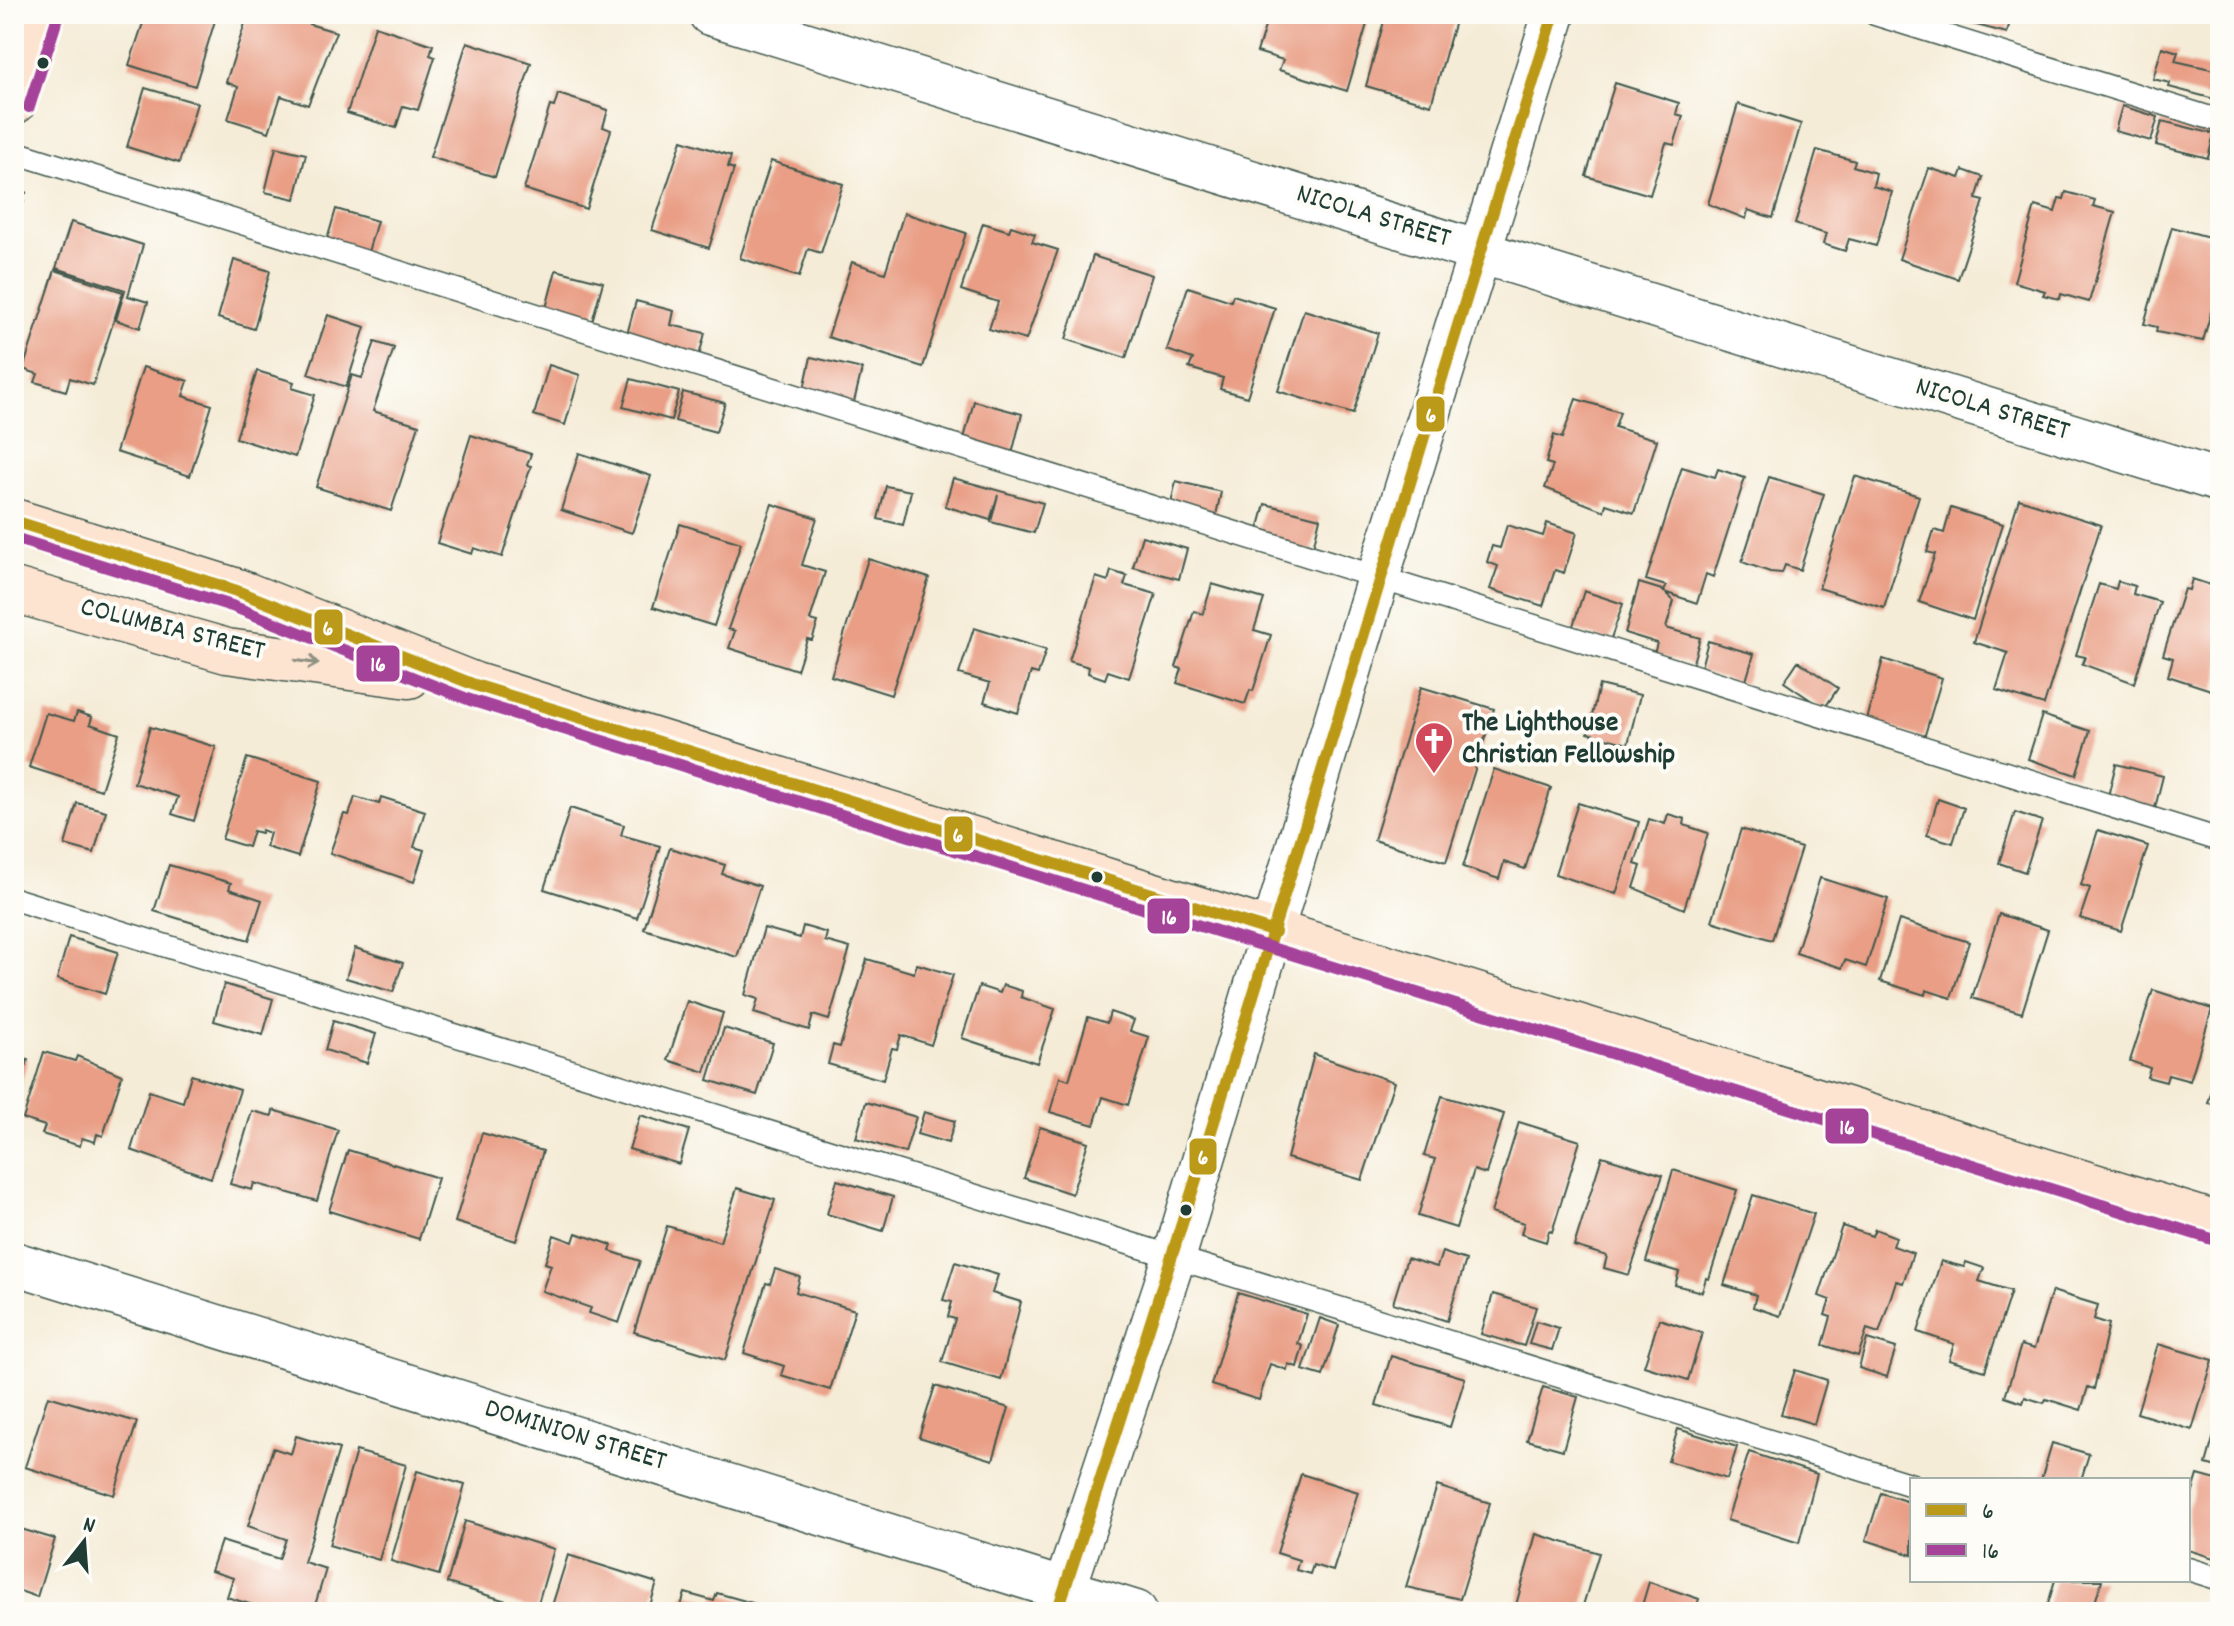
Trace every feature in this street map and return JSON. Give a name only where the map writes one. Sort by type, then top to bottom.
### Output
[{"type":"main road","points":[[14,102],[42,14]]},
{"type":"main road","name":"COLUMBIA STREET","points":[[14,521],[237,591],[475,685],[2220,1225]]},
{"type":"main road","name":"COLUMBIA STREET","points":[[14,590],[227,651],[475,685]]},
{"type":"street","name":"NICOLA STREET","points":[[710,14],[2220,481]]},
{"type":"street","points":[[1060,1601],[1174,1258],[1275,932],[1378,578],[1554,14]]},
{"type":"street","name":"DOMINION STREET","points":[[14,1263],[1060,1601],[1136,1612]]},
{"type":"lane","points":[[1875,14],[2220,121]]},
{"type":"lane","points":[[14,152],[2220,840]]},
{"type":"lane","points":[[14,899],[1910,1484]]},
{"type":"lane","points":[[2190,1570],[2220,1579]]},
{"type":"building","points":[[146,14],[217,14],[195,86],[129,65]]},
{"type":"building","points":[[248,14],[313,14],[309,24],[336,32],[308,105],[281,96],[269,132],[228,119],[238,87],[226,82]]},
{"type":"building","points":[[1269,14],[1370,14],[1347,91],[1279,70],[1283,60],[1257,52]]},
{"type":"building","points":[[1386,14],[1457,14],[1431,105],[1366,86]]},
{"type":"building","points":[[1967,14],[2012,14],[2007,33],[1965,22]]},
{"type":"building","points":[[375,26],[433,45],[430,55],[435,57],[418,110],[403,106],[396,128],[347,113]]},
{"type":"building","points":[[467,42],[531,63],[495,177],[430,157]]},
{"type":"building","points":[[2162,47],[2178,52],[2175,61],[2220,71],[2218,100],[2169,87],[2170,83],[2153,79]]},
{"type":"building","points":[[1615,83],[1679,103],[1676,114],[1683,116],[1674,145],[1666,143],[1650,195],[1586,176]]},
{"type":"building","points":[[145,88],[197,103],[179,163],[127,147]]},
{"type":"building","points":[[558,94],[608,110],[603,127],[611,130],[586,209],[524,189],[550,106],[554,107]]},
{"type":"building","points":[[1738,104],[1801,124],[1773,218],[1748,210],[1746,219],[1708,204]]},
{"type":"building","points":[[2122,106],[2158,117],[2151,141],[2115,131]]},
{"type":"building","points":[[2162,121],[2214,134],[2208,158],[2156,145]]},
{"type":"building","points":[[682,140],[731,156],[728,167],[734,169],[709,248],[652,230]]},
{"type":"building","points":[[276,147],[306,154],[295,199],[265,192]]},
{"type":"building","points":[[1817,150],[1855,161],[1853,166],[1876,173],[1873,186],[1892,192],[1876,246],[1849,239],[1845,251],[1823,244],[1826,234],[1795,224]]},
{"type":"building","points":[[771,161],[843,184],[821,253],[808,249],[799,277],[740,258]]},
{"type":"building","points":[[1929,168],[1960,178],[1963,170],[1983,177],[1976,199],[1984,201],[1958,279],[1899,259]]},
{"type":"building","points":[[2066,192],[2095,200],[2093,206],[2115,212],[2089,302],[2061,294],[2060,299],[2043,295],[2045,291],[2014,282],[2035,206],[2055,212],[2059,198],[2064,199]]},
{"type":"building","points":[[336,209],[377,221],[368,252],[327,240]]},
{"type":"building","points":[[904,213],[966,233],[923,367],[828,337],[852,262],[885,273]]},
{"type":"building","points":[[71,222],[143,245],[128,296],[148,302],[140,328],[116,320],[125,290],[56,268]]},
{"type":"building","points":[[983,223],[1009,231],[1011,226],[1035,234],[1032,242],[1058,250],[1026,340],[989,329],[998,302],[961,290]]},
{"type":"building","points":[[2172,227],[2220,240],[2220,280],[2203,341],[2156,332],[2157,327],[2144,324]]},
{"type":"building","points":[[1093,256],[1152,275],[1126,358],[1066,339]]},
{"type":"building","points":[[234,260],[270,271],[254,329],[218,318]]},
{"type":"building","points":[[55,270],[123,292],[93,385],[70,378],[66,391],[35,382],[38,374],[23,369]]},
{"type":"building","points":[[556,270],[603,282],[591,325],[545,312]]},
{"type":"building","points":[[1188,287],[1231,301],[1233,295],[1275,308],[1247,397],[1220,389],[1223,378],[1189,368],[1193,359],[1167,350]]},
{"type":"building","points":[[636,301],[674,311],[671,325],[705,333],[699,356],[626,338]]},
{"type":"building","points":[[1304,310],[1378,333],[1353,414],[1278,391]]},
{"type":"building","points":[[328,315],[365,327],[346,387],[308,374]]},
{"type":"building","points":[[375,342],[394,348],[373,411],[419,425],[391,511],[316,487],[352,375],[362,378]]},
{"type":"building","points":[[811,357],[862,369],[853,406],[803,394]]},
{"type":"building","points":[[549,365],[580,375],[565,425],[534,415]]},
{"type":"building","points":[[143,367],[188,381],[183,396],[212,405],[190,476],[116,452]]},
{"type":"building","points":[[257,371],[294,382],[292,388],[315,395],[295,457],[236,438]]},
{"type":"building","points":[[631,379],[679,392],[671,420],[623,407]]},
{"type":"building","points":[[683,392],[725,403],[716,432],[675,421]]},
{"type":"building","points":[[1576,399],[1620,412],[1615,427],[1657,440],[1634,513],[1606,504],[1604,511],[1545,488],[1553,465],[1546,463],[1554,435],[1562,438]]},
{"type":"building","points":[[974,401],[1022,414],[1011,458],[962,446]]},
{"type":"building","points":[[471,435],[531,454],[527,465],[531,466],[502,557],[474,548],[472,554],[437,543]]},
{"type":"building","points":[[579,453],[651,476],[632,533],[561,510]]},
{"type":"building","points":[[1682,467],[1715,477],[1718,469],[1745,478],[1713,577],[1706,574],[1697,603],[1664,592],[1666,586],[1646,580]]},
{"type":"building","points":[[1855,476],[1919,496],[1884,608],[1819,588]]},
{"type":"building","points":[[1769,477],[1824,494],[1800,570],[1785,565],[1782,573],[1770,572],[1742,562]]},
{"type":"building","points":[[953,478],[1043,503],[1034,533],[991,522],[998,495],[990,520],[945,506]]},
{"type":"building","points":[[1176,481],[1221,492],[1215,520],[1170,508]]},
{"type":"building","points":[[886,486],[911,491],[903,525],[878,519]]},
{"type":"building","points":[[2019,499],[2101,525],[2044,705],[1996,690],[2008,653],[1974,642]]},
{"type":"building","points":[[772,504],[817,518],[802,565],[825,572],[810,620],[818,622],[812,640],[807,639],[797,670],[729,648],[735,631],[728,629]]},
{"type":"building","points":[[1265,504],[1320,518],[1312,552],[1256,538]]},
{"type":"building","points":[[1951,508],[2003,524],[1973,620],[1919,602],[1935,554],[1927,552],[1934,530],[1944,533]]},
{"type":"building","points":[[1547,523],[1577,533],[1564,573],[1555,570],[1543,606],[1490,589],[1498,566],[1487,562],[1492,546],[1500,548],[1507,525],[1543,536]]},
{"type":"building","points":[[680,524],[741,543],[714,626],[653,607]]},
{"type":"building","points":[[1142,536],[1187,549],[1179,579],[1133,567]]},
{"type":"building","points":[[868,559],[929,578],[891,695],[831,676]]},
{"type":"building","points":[[1111,571],[1127,576],[1124,585],[1156,594],[1129,678],[1108,671],[1105,679],[1088,673],[1089,667],[1069,661],[1096,577],[1108,581]]},
{"type":"building","points":[[2192,579],[2220,588],[2220,673],[2214,691],[2168,676],[2173,658],[2163,655],[2184,589],[2189,590]]},
{"type":"building","points":[[2118,581],[2135,586],[2133,594],[2160,602],[2134,683],[2082,664],[2085,657],[2076,655],[2099,584],[2116,589]]},
{"type":"building","points":[[1639,583],[1662,590],[1674,601],[1666,628],[1700,638],[1692,666],[1654,654],[1657,643],[1625,633]]},
{"type":"building","points":[[1212,584],[1264,599],[1254,630],[1271,635],[1253,691],[1250,690],[1245,704],[1177,683],[1182,669],[1176,667],[1194,611],[1203,614]]},
{"type":"building","points":[[1584,591],[1623,604],[1610,641],[1572,629]]},
{"type":"building","points":[[974,628],[1046,650],[1038,674],[1031,672],[1018,713],[984,702],[990,683],[959,674]]},
{"type":"building","points":[[1708,641],[1754,654],[1745,684],[1700,671]]},
{"type":"building","points":[[1883,659],[1942,678],[1924,738],[1867,720]]},
{"type":"building","points":[[1798,661],[1838,688],[1824,709],[1784,682]]},
{"type":"building","points":[[1599,685],[1640,695],[1628,744],[1588,733]]},
{"type":"building","name":"The Lighthouse Christian Fellowship","points":[[1421,687],[1494,709],[1446,862],[1374,840]]},
{"type":"building","points":[[77,712],[92,717],[90,724],[119,734],[101,790],[29,767],[46,713],[74,721]]},
{"type":"building","points":[[2042,715],[2090,731],[2076,775],[2028,759]]},
{"type":"building","points":[[150,727],[216,747],[194,821],[172,814],[178,797],[134,783]]},
{"type":"building","points":[[247,758],[321,781],[298,857],[266,847],[270,833],[262,830],[261,833],[253,831],[248,847],[222,839]]},
{"type":"building","points":[[2116,764],[2163,776],[2154,812],[2107,800]]},
{"type":"building","points":[[1494,769],[1551,788],[1525,869],[1504,862],[1499,879],[1463,867]]},
{"type":"building","points":[[355,797],[379,804],[381,797],[425,811],[414,847],[424,850],[414,882],[330,853],[344,814],[349,815]]},
{"type":"building","points":[[1938,799],[1964,808],[1953,843],[1927,835]]},
{"type":"building","points":[[77,803],[106,811],[94,853],[65,845]]},
{"type":"building","points":[[1578,803],[1639,822],[1616,894],[1555,874]]},
{"type":"building","points":[[570,808],[624,825],[621,835],[660,846],[637,918],[544,889]]},
{"type":"building","points":[[2015,812],[2042,821],[2025,872],[1999,863]]},
{"type":"building","points":[[1668,814],[1685,819],[1684,825],[1708,833],[1684,909],[1634,888],[1641,866],[1635,864],[1649,819],[1665,824]]},
{"type":"building","points":[[1741,829],[1801,848],[1772,940],[1712,921]]},
{"type":"building","points":[[2098,830],[2148,846],[2121,931],[2080,918],[2090,888],[2081,885]]},
{"type":"building","points":[[670,848],[725,865],[722,874],[760,886],[737,957],[644,929]]},
{"type":"building","points":[[169,865],[231,883],[229,889],[262,900],[249,940],[154,911]]},
{"type":"building","points":[[1820,878],[1888,899],[1866,967],[1845,960],[1842,968],[1796,953]]},
{"type":"building","points":[[1999,914],[2048,930],[2022,1013],[1972,998]]},
{"type":"building","points":[[1899,920],[1969,942],[1951,998],[1926,990],[1925,995],[1880,981]]},
{"type":"building","points":[[803,926],[827,933],[825,941],[850,948],[829,1020],[813,1015],[809,1030],[754,1013],[758,999],[745,995],[764,928],[800,938]]},
{"type":"building","points":[[69,937],[118,952],[105,994],[57,979]]},
{"type":"building","points":[[355,948],[403,963],[393,992],[346,978]]},
{"type":"building","points":[[867,959],[914,973],[917,964],[953,975],[931,1045],[901,1035],[897,1049],[892,1048],[883,1080],[828,1064],[833,1045],[840,1047]]},
{"type":"building","points":[[224,984],[273,999],[263,1035],[214,1021]]},
{"type":"building","points":[[1003,985],[1022,991],[1021,997],[1055,1009],[1037,1063],[962,1038],[979,986],[1000,993]]},
{"type":"building","points":[[2153,990],[2212,1009],[2190,1081],[2168,1075],[2166,1082],[2147,1077],[2150,1068],[2130,1061]]},
{"type":"building","points":[[687,1001],[723,1013],[705,1072],[668,1060]]},
{"type":"building","points":[[1110,1012],[1134,1020],[1130,1031],[1149,1037],[1128,1105],[1103,1097],[1094,1125],[1050,1112],[1060,1077],[1069,1080],[1088,1017],[1107,1023]]},
{"type":"building","points":[[333,1021],[376,1034],[367,1063],[325,1050]]},
{"type":"building","points":[[724,1028],[773,1043],[757,1095],[708,1080]]},
{"type":"building","points":[[44,1052],[75,1061],[77,1056],[122,1075],[103,1136],[97,1134],[95,1142],[82,1138],[80,1146],[42,1134],[45,1126],[23,1119]]},
{"type":"building","points":[[1314,1054],[1394,1082],[1362,1180],[1287,1158]]},
{"type":"building","points":[[14,1055],[28,1060],[19,1089],[14,1087]]},
{"type":"building","points":[[2220,1066],[2220,1106],[2208,1103]]},
{"type":"building","points":[[191,1075],[240,1090],[211,1178],[131,1150],[149,1091],[183,1102]]},
{"type":"building","points":[[1442,1096],[1504,1114],[1486,1174],[1474,1170],[1456,1228],[1418,1216],[1435,1159],[1424,1156]]},
{"type":"building","points":[[866,1102],[916,1117],[905,1153],[856,1138]]},
{"type":"building","points":[[273,1110],[338,1130],[317,1201],[254,1183],[252,1190],[230,1184],[252,1111],[272,1116]]},
{"type":"building","points":[[924,1112],[955,1121],[948,1143],[917,1134]]},
{"type":"building","points":[[640,1115],[689,1130],[679,1164],[629,1149]]},
{"type":"building","points":[[1519,1122],[1580,1141],[1552,1232],[1549,1231],[1546,1242],[1521,1234],[1524,1223],[1491,1213]]},
{"type":"building","points":[[1040,1127],[1088,1142],[1072,1194],[1024,1178]]},
{"type":"building","points":[[482,1133],[543,1151],[516,1241],[455,1222]]},
{"type":"building","points":[[348,1150],[438,1178],[419,1239],[329,1211]]},
{"type":"building","points":[[1602,1156],[1663,1175],[1629,1275],[1604,1268],[1607,1256],[1574,1246]]},
{"type":"building","points":[[1673,1170],[1737,1190],[1709,1279],[1706,1278],[1702,1292],[1675,1285],[1679,1272],[1646,1262]]},
{"type":"building","points":[[837,1180],[893,1197],[883,1231],[827,1214]]},
{"type":"building","points":[[737,1188],[775,1200],[725,1360],[634,1332],[667,1226],[720,1242]]},
{"type":"building","points":[[1753,1195],[1814,1214],[1780,1316],[1753,1307],[1756,1295],[1724,1285]]},
{"type":"building","points":[[1842,1226],[1872,1236],[1875,1229],[1896,1237],[1893,1246],[1913,1253],[1903,1283],[1896,1281],[1879,1333],[1867,1329],[1858,1356],[1823,1345],[1831,1317],[1825,1315],[1830,1300],[1819,1296]]},
{"type":"building","points":[[576,1233],[612,1245],[610,1251],[640,1261],[619,1323],[589,1313],[591,1308],[542,1291],[551,1265],[545,1263],[554,1235],[573,1242]]},
{"type":"building","points":[[1442,1252],[1466,1260],[1447,1321],[1393,1303],[1407,1258],[1437,1267]]},
{"type":"building","points":[[1941,1261],[1964,1267],[1966,1262],[1984,1268],[1979,1281],[2011,1291],[1985,1371],[1949,1360],[1954,1344],[1918,1332]]},
{"type":"building","points":[[955,1262],[998,1275],[992,1293],[1021,1302],[1001,1380],[942,1362],[955,1319],[948,1317],[952,1302],[943,1300]]},
{"type":"building","points":[[775,1269],[800,1277],[796,1292],[855,1310],[830,1390],[781,1375],[784,1366],[744,1353],[766,1283],[770,1284]]},
{"type":"building","points":[[2052,1291],[2098,1305],[2094,1319],[2109,1324],[2094,1389],[2088,1387],[2081,1410],[2046,1399],[2044,1403],[2025,1397],[2023,1403],[2005,1397],[2021,1345],[2034,1349]]},
{"type":"building","points":[[1238,1293],[1307,1314],[1298,1344],[1303,1346],[1297,1367],[1288,1364],[1287,1370],[1270,1364],[1259,1400],[1211,1385]]},
{"type":"building","points":[[1493,1294],[1536,1307],[1524,1346],[1481,1334]]},
{"type":"building","points":[[1320,1318],[1339,1325],[1323,1376],[1303,1370]]},
{"type":"building","points":[[1659,1319],[1702,1333],[1688,1380],[1644,1366]]},
{"type":"building","points":[[1536,1321],[1559,1328],[1552,1350],[1529,1344]]},
{"type":"building","points":[[1867,1339],[1896,1348],[1887,1377],[1859,1368]]},
{"type":"building","points":[[2158,1344],[2213,1360],[2192,1430],[2137,1413]]},
{"type":"building","points":[[1391,1356],[1465,1378],[1450,1427],[1376,1405]]},
{"type":"building","points":[[1795,1370],[1827,1380],[1814,1424],[1781,1414]]},
{"type":"building","points":[[935,1386],[1009,1408],[993,1460],[919,1437]]},
{"type":"building","points":[[1543,1387],[1578,1397],[1563,1450],[1527,1440]]},
{"type":"building","points":[[48,1396],[137,1422],[114,1495],[25,1467]]},
{"type":"building","points":[[2216,1428],[2220,1430],[2220,1468],[2206,1464]]},
{"type":"building","points":[[1678,1429],[1737,1447],[1727,1479],[1668,1461]]},
{"type":"building","points":[[296,1436],[339,1449],[304,1562],[326,1569],[313,1612],[275,1612],[227,1597],[233,1578],[211,1571],[221,1541],[279,1559],[286,1539],[248,1526],[273,1448],[291,1454]]},
{"type":"building","points":[[2052,1443],[2089,1454],[2082,1478],[2042,1478]]},
{"type":"building","points":[[356,1451],[406,1465],[379,1560],[329,1545]]},
{"type":"building","points":[[1749,1452],[1817,1474],[1799,1543],[1727,1520]]},
{"type":"building","points":[[417,1471],[465,1485],[439,1575],[391,1561]]},
{"type":"building","points":[[1301,1474],[1358,1492],[1333,1571],[1313,1565],[1310,1574],[1296,1570],[1299,1560],[1277,1553]]},
{"type":"building","points":[[2198,1475],[2220,1481],[2220,1560],[2190,1551],[2190,1501]]},
{"type":"building","points":[[1437,1486],[1490,1503],[1460,1599],[1406,1587]]},
{"type":"building","points":[[1881,1493],[1910,1502],[1910,1554],[1866,1540]]},
{"type":"building","points":[[465,1521],[554,1549],[536,1610],[447,1583]]},
{"type":"building","points":[[14,1527],[55,1539],[37,1597],[14,1589]]},
{"type":"building","points":[[1536,1534],[1599,1553],[1581,1612],[1514,1612]]},
{"type":"building","points":[[568,1555],[657,1583],[648,1612],[550,1612]]},
{"type":"building","points":[[1649,1582],[1699,1599],[1695,1612],[1640,1612]]},
{"type":"building","points":[[2054,1582],[2101,1582],[2092,1612],[2046,1611]]},
{"type":"building","points":[[685,1593],[714,1601],[717,1593],[756,1604],[753,1612],[679,1612]]},
{"type":"transit line","name":"6","points":[[1057,1612],[1247,1014],[1554,14]]},
{"type":"transit line","name":"16","points":[[29,107],[57,19]]},
{"type":"transit line","name":"6","points":[[14,521],[237,591],[475,685],[1275,932]]},
{"type":"transit line","name":"16","points":[[14,538],[232,606],[470,700],[2215,1240]]},
{"type":"place","name":"The Lighthouse Christian Fellowship","points":[[1434,775]]}]
